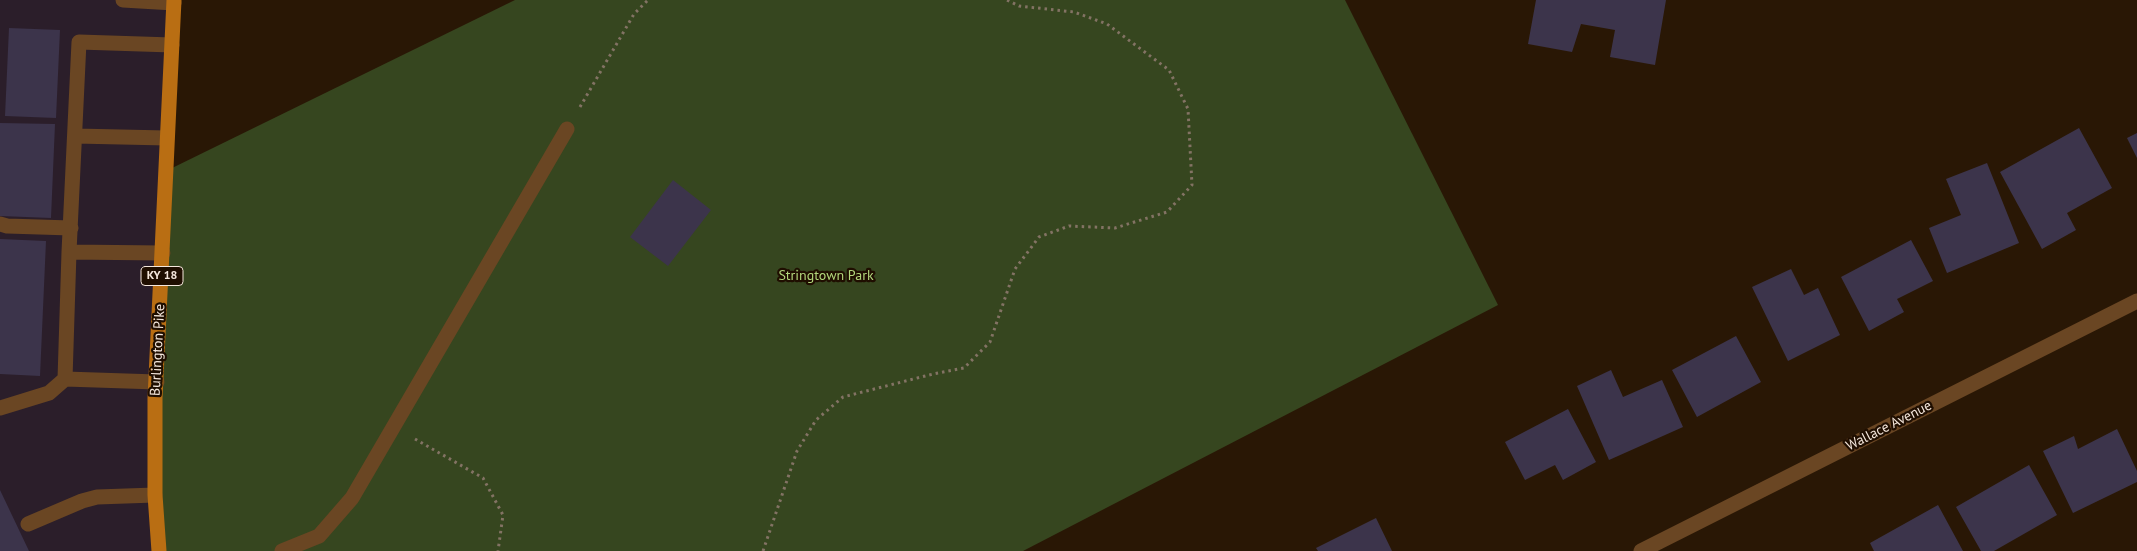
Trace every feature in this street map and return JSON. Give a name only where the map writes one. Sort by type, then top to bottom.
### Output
[{"type":"main road","name":"Burlington Pike","points":[[159,551],[154,495],[157,382],[174,1]]},
{"type":"street","points":[[123,0],[174,1]]},
{"type":"street","points":[[65,379],[79,42],[172,45]]},
{"type":"street","points":[[282,551],[319,536],[352,498],[567,130]]},
{"type":"street","points":[[75,136],[167,138]]},
{"type":"street","points":[[0,224],[7,226],[71,228]]},
{"type":"street","points":[[69,252],[162,253]]},
{"type":"street","name":"Wallace Avenue","points":[[1641,551],[2137,301]]},
{"type":"street","points":[[0,408],[49,393],[65,379],[157,382]]},
{"type":"street","points":[[28,524],[90,499],[154,495]]},
{"type":"path","points":[[567,130],[634,14],[648,0]]},
{"type":"path","points":[[763,551],[797,450],[816,420],[843,398],[933,374],[964,368],[990,342],[1015,269],[1039,237],[1069,226],[1115,228],[1167,212],[1192,185],[1188,109],[1169,70],[1107,24],[1074,12],[1019,6],[1007,0]]},
{"type":"path","points":[[394,427],[483,478],[503,515],[498,551]]},
{"type":"shaded area","points":[[0,0],[174,0],[159,551],[0,551]]},
{"type":"green space","name":"Stringtown Park","points":[[515,0],[1345,0],[1498,305],[1023,551],[159,551],[166,171]]},
{"type":"building","points":[[1536,0],[1666,0],[1655,65],[1610,57],[1615,30],[1581,24],[1572,52],[1528,44]]},
{"type":"building","points":[[9,28],[60,30],[56,118],[5,116]]},
{"type":"building","points":[[0,123],[55,124],[51,218],[0,216]]},
{"type":"building","points":[[2079,128],[2112,188],[2067,213],[2076,230],[2042,249],[2000,172]]},
{"type":"building","points":[[2137,133],[2137,158],[2127,138]]},
{"type":"building","points":[[1987,163],[2019,243],[1947,273],[1929,228],[1961,215],[1946,179]]},
{"type":"building","points":[[673,180],[711,210],[668,266],[630,237]]},
{"type":"building","points":[[0,239],[46,241],[40,376],[0,374]]},
{"type":"building","points":[[1911,240],[1933,281],[1897,299],[1904,312],[1869,331],[1841,277]]},
{"type":"building","points":[[1791,269],[1804,295],[1818,288],[1840,335],[1788,361],[1752,287]]},
{"type":"building","points":[[1736,336],[1761,382],[1697,417],[1672,370]]},
{"type":"building","points":[[1611,370],[1623,397],[1662,380],[1683,427],[1609,460],[1577,386]]},
{"type":"building","points":[[1568,409],[1596,462],[1563,480],[1555,465],[1525,480],[1505,442]]},
{"type":"building","points":[[2117,429],[2137,471],[2137,482],[2073,513],[2043,451],[2074,436],[2078,449]]},
{"type":"building","points":[[2029,465],[2057,515],[1994,551],[1981,551],[1956,507]]},
{"type":"building","points":[[0,490],[29,551],[0,551]]},
{"type":"building","points":[[1938,505],[1963,551],[1874,551],[1870,543]]},
{"type":"building","points":[[1376,518],[1392,551],[1318,551],[1316,548]]}]
